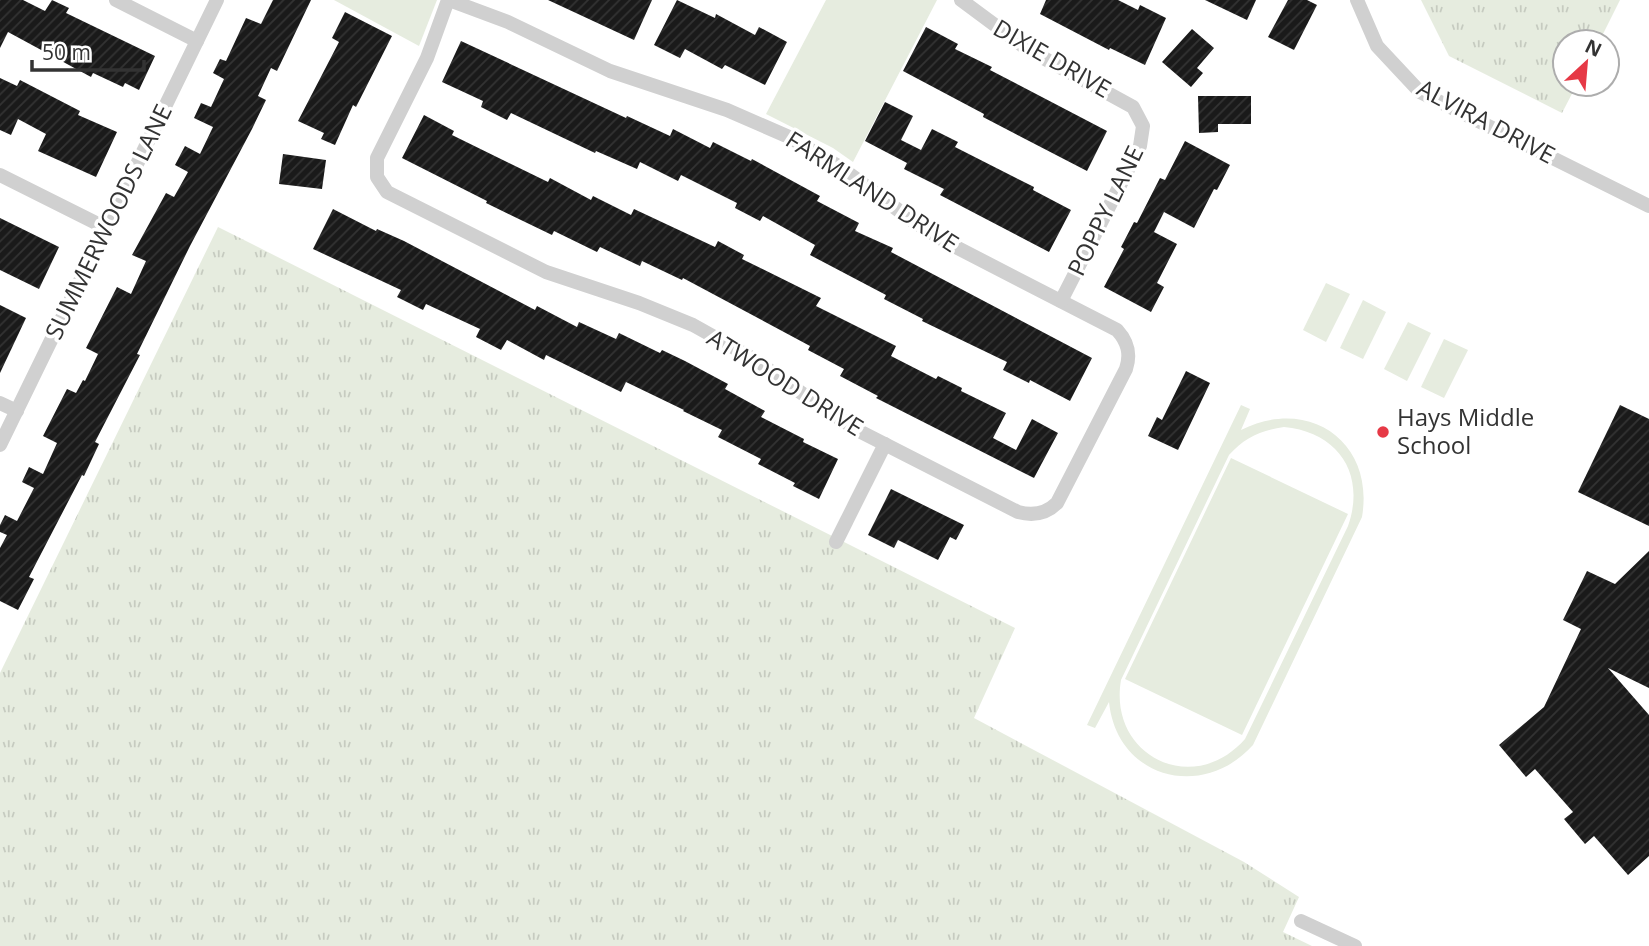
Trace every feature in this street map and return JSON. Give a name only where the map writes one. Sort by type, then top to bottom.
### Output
[{"type":"street","points":[[116,0],[197,41]]},
{"type":"street","name":"SUMMERWOODS LANE","points":[[0,445],[217,0]]},
{"type":"street","name":"ATWOOD DRIVE","points":[[449,0],[426,58],[376,162],[381,184],[393,196],[523,262],[655,309],[723,341],[766,367],[840,420],[885,444],[1018,512],[1032,515],[1046,512]]},
{"type":"street","name":"FARMLAND DRIVE","points":[[449,0],[508,22],[610,71],[727,110],[789,137],[840,167],[947,243],[1114,328],[1126,344],[1129,355],[1126,369],[1061,498],[1046,512]]},
{"type":"street","name":"DIXIE DRIVE","points":[[961,0],[1027,49],[1128,102],[1141,119]]},
{"type":"street","name":"ALVIRA DRIVE","points":[[1357,0],[1377,46],[1420,92],[1649,206]]},
{"type":"street","name":"POPPY LANE","points":[[1061,301],[1140,146],[1143,134],[1141,119]]},
{"type":"street","points":[[0,175],[106,228]]},
{"type":"street","points":[[0,402],[17,411]]},
{"type":"street","points":[[836,542],[885,444]]},
{"type":"street","points":[[1301,921],[1355,946]]},
{"type":"green space","points":[[334,0],[437,0],[419,46]]},
{"type":"green space","points":[[826,0],[937,0],[853,162],[833,148],[766,114]]},
{"type":"green space","points":[[1421,0],[1620,0],[1606,28],[1551,28],[1551,98],[1570,98],[1562,113],[1449,56]]},
{"type":"green space","points":[[218,227],[1015,628],[974,718],[1244,862],[1299,897],[1283,932],[1312,946],[0,946],[0,673]]},
{"type":"green space","points":[[1326,283],[1350,294],[1326,342],[1303,330]]},
{"type":"green space","points":[[1363,300],[1386,312],[1363,359],[1340,348]]},
{"type":"green space","points":[[1408,322],[1431,333],[1407,381],[1384,369]]},
{"type":"green space","points":[[1444,339],[1468,350],[1444,398],[1421,387]]},
{"type":"green space","points":[[1241,405],[1250,409],[1241,430],[1266,421],[1290,419],[1312,423],[1332,432],[1347,447],[1358,467],[1363,490],[1362,517],[1253,745],[1233,762],[1211,773],[1188,776],[1165,773],[1145,764],[1128,749],[1115,728],[1109,702],[1095,728],[1087,725]],"holes":[[[1284,427],[1320,437],[1343,459],[1353,490],[1353,507],[1348,526],[1245,739],[1224,757],[1202,765],[1179,766],[1159,760],[1141,748],[1128,730],[1120,707],[1121,680],[1229,455],[1247,439],[1268,430]]]},
{"type":"green space","points":[[1231,458],[1348,514],[1242,735],[1125,679]]},
{"type":"building","points":[[0,0],[23,0],[45,11],[52,0],[69,8],[66,13],[155,56],[139,90],[125,83],[123,87],[93,73],[91,77],[8,32],[0,48]]},
{"type":"building","points":[[273,0],[311,0],[277,71],[271,68],[258,96],[266,100],[137,354],[140,355],[95,442],[99,444],[84,476],[82,475],[29,577],[34,579],[18,610],[0,601],[0,548],[7,535],[0,532],[0,525],[5,515],[17,521],[34,488],[22,482],[29,467],[43,474],[57,443],[43,436],[67,389],[76,393],[83,380],[85,381],[98,354],[86,348],[117,287],[131,294],[146,261],[132,255],[166,193],[174,197],[188,172],[175,165],[185,146],[200,154],[213,127],[194,118],[201,103],[211,107],[224,79],[213,73],[220,59],[226,61],[246,18],[261,24]]},
{"type":"building","points":[[548,0],[652,0],[634,40]]},
{"type":"building","points":[[677,0],[715,18],[716,14],[755,35],[759,27],[787,42],[765,85],[725,65],[722,69],[685,49],[680,58],[654,45]]},
{"type":"building","points":[[1046,0],[1118,0],[1138,10],[1140,5],[1166,18],[1145,65],[1110,48],[1109,50],[1040,14]]},
{"type":"building","points":[[1205,0],[1256,0],[1247,20]]},
{"type":"building","points":[[1288,0],[1307,0],[1317,5],[1294,50],[1268,37]]},
{"type":"building","points":[[345,12],[392,36],[356,107],[353,105],[335,145],[321,139],[324,133],[298,121],[339,42],[332,38]]},
{"type":"building","points":[[926,27],[958,44],[955,49],[992,67],[990,70],[1107,131],[1087,171],[983,117],[984,114],[903,71]]},
{"type":"building","points":[[1192,29],[1214,48],[1197,68],[1203,73],[1191,87],[1162,62]]},
{"type":"building","points":[[461,41],[670,136],[673,129],[710,148],[713,142],[751,161],[752,159],[820,196],[817,201],[859,223],[855,231],[893,248],[891,252],[1092,358],[1070,401],[1030,380],[1029,383],[1003,370],[1007,362],[922,321],[923,319],[884,299],[886,295],[810,255],[815,245],[763,216],[760,221],[735,208],[737,203],[681,175],[678,181],[640,162],[637,169],[596,151],[595,153],[511,113],[507,120],[481,107],[483,101],[442,82]]},
{"type":"building","points":[[0,78],[17,86],[20,80],[80,111],[78,115],[117,132],[96,177],[38,151],[46,134],[18,119],[11,135],[0,130]]},
{"type":"building","points":[[1198,96],[1251,96],[1251,124],[1218,124],[1218,132],[1199,133]]},
{"type":"building","points":[[885,102],[913,116],[901,140],[921,150],[932,129],[958,142],[955,147],[1034,187],[1033,190],[1071,210],[1049,252],[940,195],[944,189],[904,169],[907,163],[865,141]]},
{"type":"building","points":[[424,115],[454,131],[452,135],[548,182],[550,178],[591,200],[593,196],[631,215],[634,209],[715,247],[718,241],[744,255],[742,259],[821,298],[816,306],[896,346],[891,356],[936,379],[938,376],[962,388],[961,391],[1006,413],[993,438],[1016,450],[1032,419],[1058,433],[1034,478],[876,398],[878,396],[840,376],[844,369],[808,350],[810,346],[683,278],[682,280],[642,261],[640,266],[600,247],[597,252],[554,231],[552,235],[402,158]]},
{"type":"building","points":[[1185,141],[1230,165],[1194,228],[1164,212],[1154,232],[1177,244],[1157,283],[1164,287],[1151,312],[1104,287],[1124,249],[1121,247],[1134,222],[1137,223],[1160,178],[1165,180]]},
{"type":"building","points":[[283,154],[326,160],[322,189],[279,184]]},
{"type":"building","points":[[333,209],[376,231],[377,229],[404,241],[535,310],[537,306],[577,327],[579,322],[616,339],[619,333],[660,353],[662,350],[728,384],[725,389],[765,411],[761,417],[838,459],[819,499],[758,464],[761,459],[718,437],[722,430],[684,410],[626,382],[621,392],[546,355],[544,360],[507,340],[501,350],[476,337],[480,329],[426,304],[423,310],[397,297],[401,290],[313,249]]},
{"type":"building","points":[[0,218],[59,247],[39,289],[0,270]]},
{"type":"building","points":[[0,305],[26,318],[0,373]]},
{"type":"building","points":[[1186,371],[1210,383],[1178,450],[1148,436],[1157,417],[1162,420]]},
{"type":"building","name":"Hays Middle School","points":[[1620,405],[1649,419],[1649,526],[1578,492]]},
{"type":"building","points":[[891,489],[964,525],[956,540],[950,537],[938,560],[898,540],[894,548],[868,535]]},
{"type":"building","points":[[1649,551],[1649,688],[1608,668],[1649,715],[1649,856],[1628,875],[1594,836],[1585,844],[1564,819],[1573,812],[1535,769],[1526,777],[1499,745],[1544,707],[1581,629],[1563,620],[1587,571],[1615,584]]},
{"type":"place","name":"Hays Middle School","points":[[1383,432]]}]
